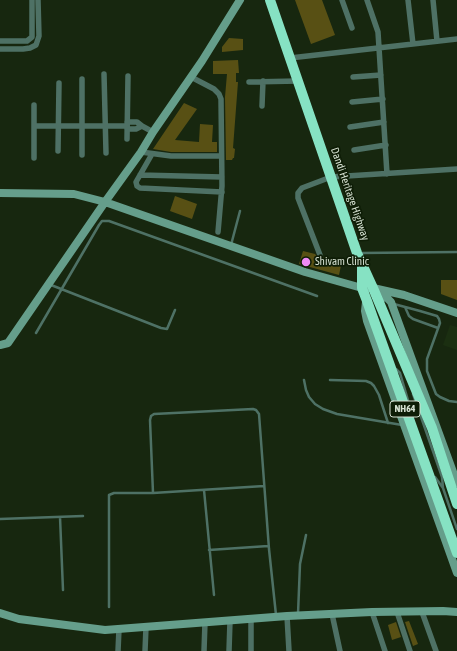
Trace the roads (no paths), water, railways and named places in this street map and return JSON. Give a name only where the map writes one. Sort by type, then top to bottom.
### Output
[{"type":"highway","name":"Dandi Heritage Highway","points":[[270,0],[361,263],[375,292],[432,428],[457,504]]},
{"type":"highway","name":"NH64","points":[[361,263],[362,288],[457,553]]},
{"type":"street","points":[[0,41],[27,41],[32,37],[32,0]]},
{"type":"street","points":[[0,50],[22,50],[36,45],[39,36],[38,0]]},
{"type":"street","points":[[0,345],[8,343],[141,152],[240,0]]},
{"type":"street","points":[[342,0],[352,28]]},
{"type":"street","points":[[367,0],[378,32],[380,48],[387,174]]},
{"type":"street","points":[[408,0],[413,44]]},
{"type":"street","points":[[433,0],[437,41]]},
{"type":"street","points":[[290,58],[457,39]]},
{"type":"street","points":[[104,74],[106,153]]},
{"type":"street","points":[[353,77],[381,75]]},
{"type":"street","points":[[127,140],[128,76]]},
{"type":"street","points":[[191,77],[214,90],[219,94],[221,99],[222,192],[218,232]]},
{"type":"street","points":[[82,79],[82,155]]},
{"type":"street","points":[[262,81],[262,106]]},
{"type":"street","points":[[249,82],[298,81]]},
{"type":"street","points":[[58,150],[59,83]]},
{"type":"street","points":[[352,102],[383,99]]},
{"type":"street","points":[[34,105],[34,158]]},
{"type":"street","points":[[34,126],[127,126],[137,122],[153,132]]},
{"type":"street","points":[[350,127],[384,122]]},
{"type":"street","points":[[354,150],[386,145]]},
{"type":"street","points":[[141,152],[152,154],[221,156]]},
{"type":"street","points":[[152,154],[136,182],[137,186],[140,188],[222,192]]},
{"type":"street","points":[[320,255],[298,198],[298,193],[302,188],[331,177],[457,169]]},
{"type":"street","points":[[140,175],[222,177]]},
{"type":"street","points":[[0,193],[74,194],[105,202],[305,272],[375,292],[387,298],[392,303],[457,484]]},
{"type":"street","points":[[375,292],[404,295],[457,313]]},
{"type":"street","points":[[367,301],[365,311],[367,321],[392,387],[410,425],[457,573]]},
{"type":"street","points":[[0,613],[19,619],[105,630],[287,616],[372,612],[422,612],[457,609]]},
{"type":"street","points":[[443,611],[457,612]]},
{"type":"street","points":[[372,612],[386,651]]},
{"type":"street","points":[[397,612],[410,651]]},
{"type":"street","points":[[422,612],[436,651]]},
{"type":"street","points":[[332,614],[340,651]]},
{"type":"street","points":[[287,616],[289,651]]},
{"type":"street","points":[[251,619],[251,651]]},
{"type":"street","points":[[229,651],[230,621]]},
{"type":"street","points":[[204,651],[205,622]]},
{"type":"street","points":[[145,651],[146,627]]},
{"type":"street","points":[[118,651],[119,629]]},
{"type":"lane","points":[[231,246],[240,211]]},
{"type":"lane","points":[[36,333],[102,222],[109,222],[317,296]]},
{"type":"lane","points":[[358,252],[457,252]]},
{"type":"lane","points":[[48,284],[161,328],[167,329],[175,310]]},
{"type":"lane","points":[[392,303],[437,316],[440,322],[427,359],[427,371],[436,394],[440,398],[457,402]]},
{"type":"lane","points":[[405,306],[409,316],[413,319],[438,328]]},
{"type":"lane","points":[[385,316],[384,322],[401,366]]},
{"type":"lane","points":[[390,365],[400,373],[411,409]]},
{"type":"lane","points":[[304,380],[309,397],[315,404],[323,409],[337,414],[388,423],[410,425],[425,451]]},
{"type":"lane","points":[[330,380],[371,382],[379,395],[388,423]]},
{"type":"lane","points":[[412,392],[442,477],[443,488],[457,528]]},
{"type":"lane","points":[[153,493],[151,416],[154,414],[256,410],[259,414],[268,546],[277,617]]},
{"type":"lane","points":[[433,472],[436,480],[443,488]]},
{"type":"lane","points":[[109,607],[109,495],[114,493],[153,493],[264,486]]},
{"type":"lane","points":[[204,490],[214,595]]},
{"type":"lane","points":[[0,519],[83,516]]},
{"type":"lane","points":[[60,517],[63,590]]},
{"type":"lane","points":[[298,616],[300,564],[306,535]]},
{"type":"lane","points":[[209,550],[268,546]]},
{"type":"place","name":"Shivam Clinic","points":[[306,262]]}]
